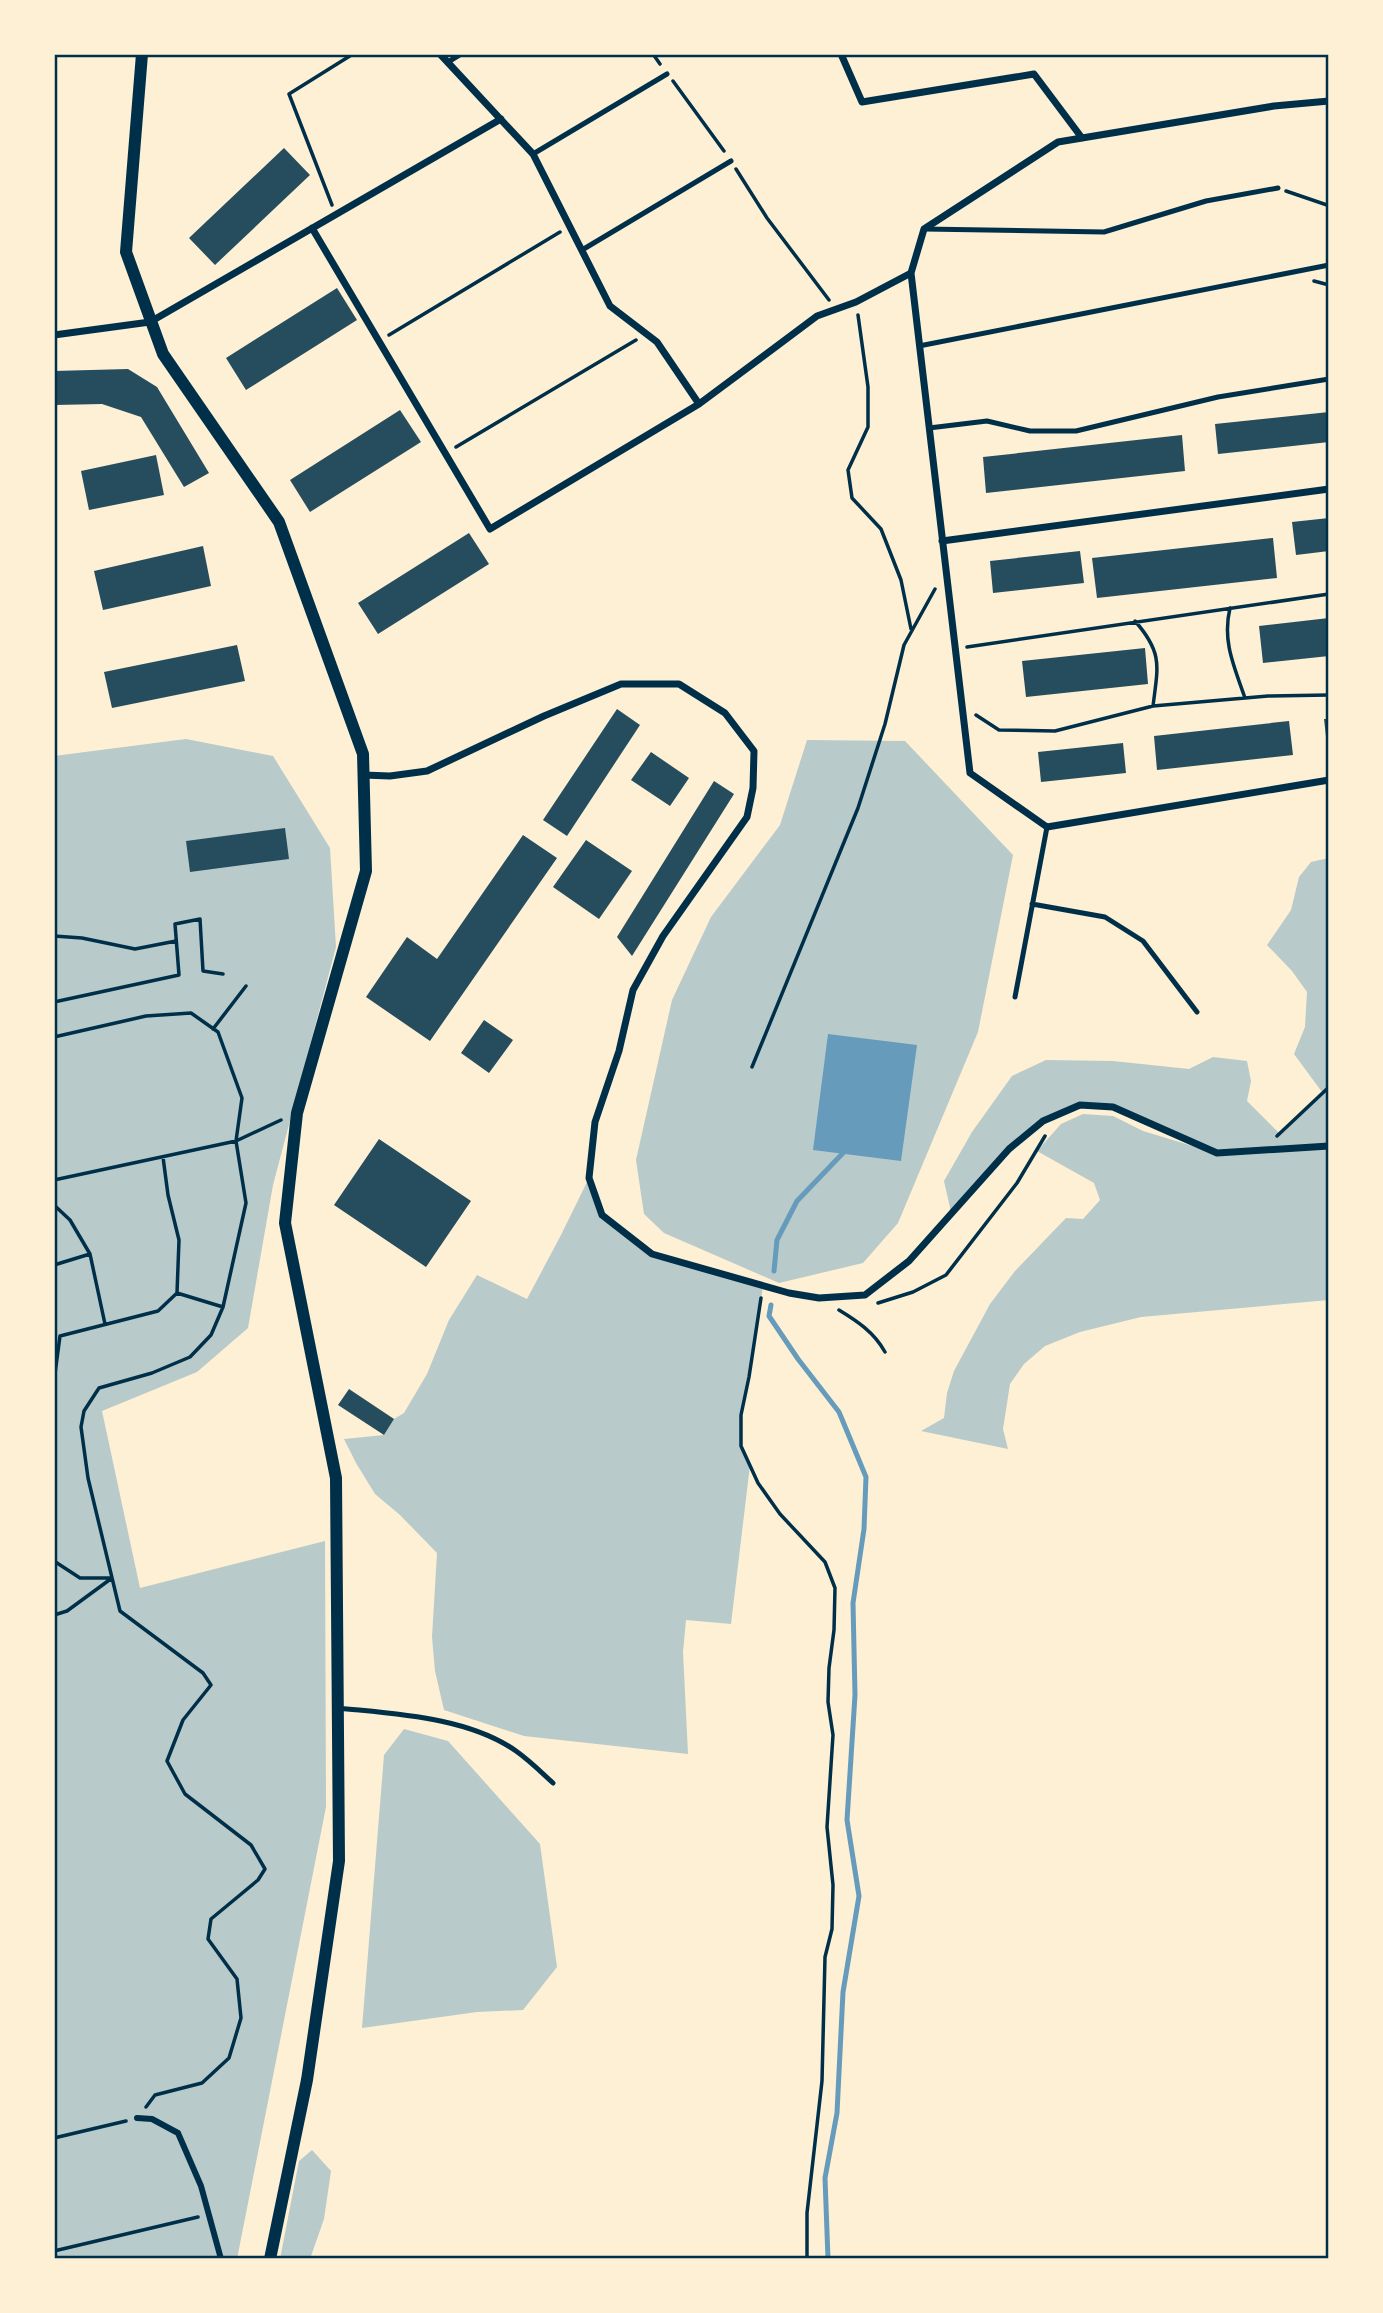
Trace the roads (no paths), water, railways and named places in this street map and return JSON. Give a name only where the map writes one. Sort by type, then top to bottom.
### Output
[{"type":"street","points":[[142,54],[126,251],[163,354],[279,522],[363,754],[366,871],[297,1113],[285,1223],[336,1478],[338,1861],[307,2080],[270,2259]]},
{"type":"street","points":[[440,54],[533,154],[610,306],[657,342],[699,404]]},
{"type":"street","points":[[842,54],[862,102],[1034,74],[1082,138]]},
{"type":"street","points":[[1329,101],[1274,106],[1058,142],[924,229],[911,273],[970,773],[1046,827],[1329,780]]},
{"type":"street","points":[[54,335],[150,322],[500,119]]},
{"type":"street","points":[[312,228],[490,529],[699,404],[817,316],[856,302],[911,273]]},
{"type":"street","points":[[942,541],[1329,489]]},
{"type":"street","points":[[363,775],[390,776],[427,771],[544,716],[621,684],[679,684],[725,713],[754,751],[753,788],[747,817],[663,936],[632,990],[619,1051],[595,1122],[589,1178],[602,1214],[652,1254],[763,1286],[819,1298],[865,1294],[909,1261],[1009,1149],[1044,1121],[1080,1105],[1114,1107],[1217,1153],[1329,1146]]},
{"type":"street","points":[[137,2118],[152,2119],[178,2133],[201,2186],[221,2259]]},
{"type":"lane","points":[[448,62],[461,54]]},
{"type":"lane","points":[[533,154],[667,74]]},
{"type":"lane","points":[[582,250],[731,161]]},
{"type":"lane","points":[[924,229],[1104,232],[1206,201],[1278,188]]},
{"type":"lane","points":[[919,346],[1329,265]]},
{"type":"lane","points":[[929,428],[987,421],[1030,431],[1076,431],[1218,397],[1329,379]]},
{"type":"lane","points":[[1015,997],[1046,827]]},
{"type":"lane","points":[[1032,904],[1105,917],[1133,935],[1143,942],[1197,1012]]},
{"type":"lane","points":[[338,1708],[417,1717],[468,1728],[514,1750],[553,1783]]},
{"type":"water","points":[[828,1034],[917,1045],[901,1161],[813,1150]]},
{"type":"waterway","points":[[774,1271],[777,1240],[797,1201],[843,1153]]},
{"type":"waterway","points":[[771,1305],[769,1316],[839,1412],[866,1477],[864,1529],[853,1603],[855,1695],[847,1820],[859,1896],[843,1992],[837,2113],[825,2178],[828,2259]]}]
